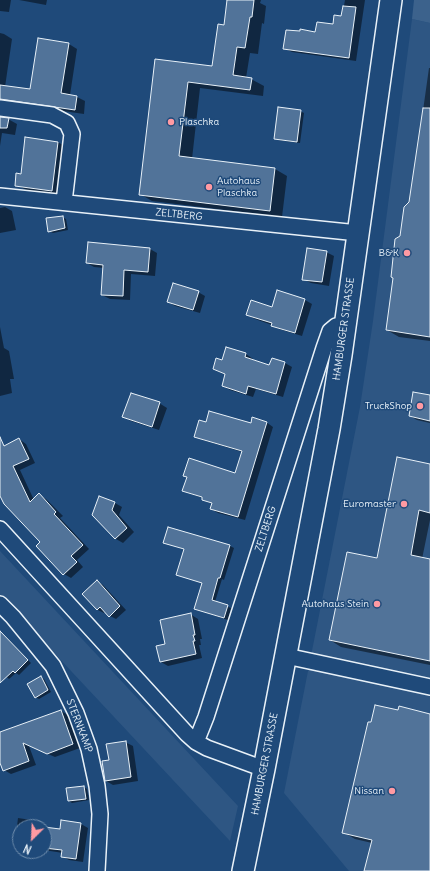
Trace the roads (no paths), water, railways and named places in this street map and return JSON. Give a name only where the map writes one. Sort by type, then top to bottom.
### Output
[{"type":"main road","name":"HAMBURGER STRASSE","points":[[243,871],[329,429],[391,0]]},
{"type":"street","points":[[0,108],[52,115],[67,122],[72,134],[64,202]]},
{"type":"street","name":"ZELTBERG","points":[[0,196],[358,233]]},
{"type":"street","name":"ZELTBERG","points":[[196,742],[206,716],[330,331],[336,326],[345,325]]},
{"type":"street","points":[[0,529],[187,734],[196,742],[207,748],[264,769]]},
{"type":"street","name":"STERNKAMP","points":[[0,604],[53,666],[76,713],[89,749],[97,786],[100,814],[97,871]]},
{"type":"street","points":[[286,656],[430,687]]},
{"type":"place","name":"Plaschka","points":[[171,122]]},
{"type":"place","name":"Autohaus Plaschka","points":[[209,187]]},
{"type":"place","name":"B&K","points":[[407,253]]},
{"type":"place","name":"TruckShop","points":[[420,406]]},
{"type":"place","name":"Euromaster","points":[[404,504]]},
{"type":"place","name":"Autohaus Stein","points":[[377,604]]},
{"type":"place","name":"Nissan","points":[[392,791]]}]
